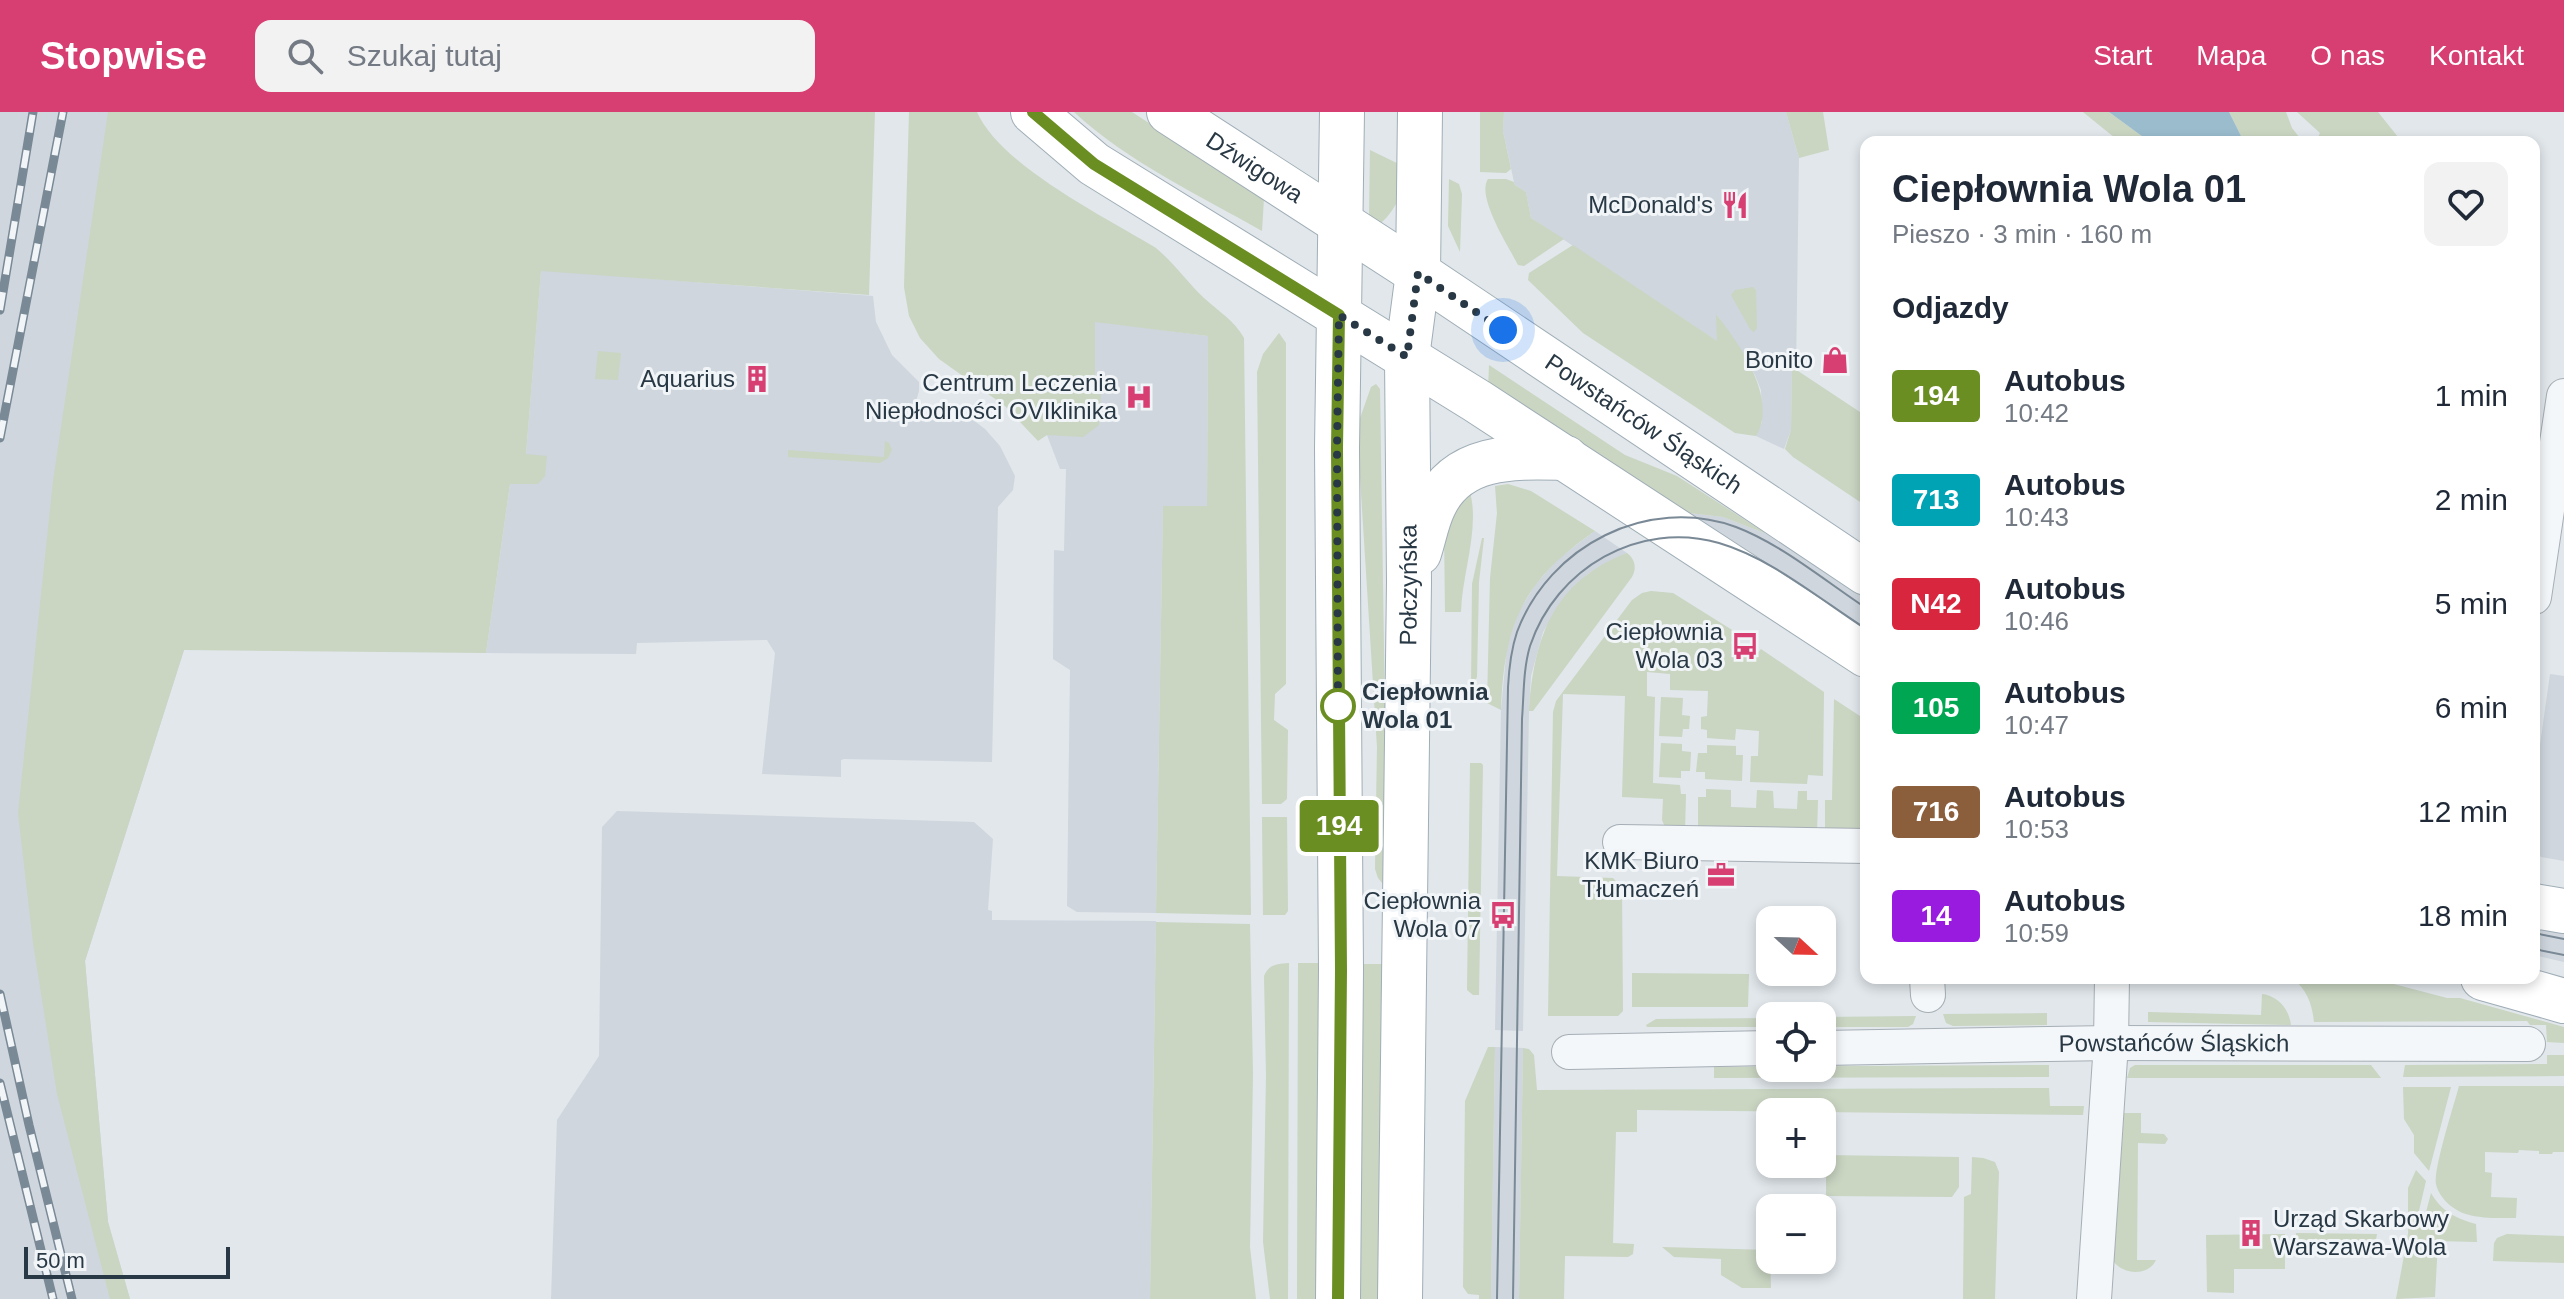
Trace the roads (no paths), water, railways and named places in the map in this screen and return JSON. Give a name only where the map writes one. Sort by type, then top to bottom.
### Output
[{"type":"main road","points":[[1033,112],[1094,164],[1566,458],[1860,651]]},
{"type":"main road","name":"Dźwigowa","points":[[1169,112],[1341,223]]},
{"type":"main road","points":[[1338,1299],[1341,970],[1337,448],[1342,112]]},
{"type":"main road","name":"Połczyńska","points":[[1400,1299],[1407,881],[1407,357],[1418,273],[1420,112]]},
{"type":"main road","name":"Powstańców Śląskich","points":[[1341,223],[1860,569]]},
{"type":"main road","points":[[1409,582],[1434,505],[1455,480],[1492,460],[1513,457],[1566,458]]},
{"type":"main road","points":[[1340,878],[1350,889],[1380,903],[1392,902],[1397,898],[1407,881]]},
{"type":"main road","points":[[2540,907],[2564,911]]},
{"type":"main road","points":[[2504,984],[2564,1001]]},
{"type":"street","points":[[2540,557],[2564,396]]},
{"type":"street","points":[[1620,842],[1860,846]]},
{"type":"street","points":[[2094,1299],[2111,1043],[2112,984]]},
{"type":"street","name":"Powstańców Śląskich","points":[[1836,1048],[2111,1043],[2528,1044]]},
{"type":"street","points":[[1569,1052],[1756,1048]]},
{"type":"water","points":[[2109,112],[2229,112],[2241,136],[2142,136]]},
{"type":"tram line","points":[[1497,1299],[1508,687],[1515,639],[1532,601],[1552,575],[1577,553],[1605,535],[1636,523],[1669,518],[1702,519],[1753,534],[1860,604]]},
{"type":"tram line","points":[[1513,1299],[1522,719],[1528,655],[1542,618],[1559,594],[1580,573],[1604,557],[1631,545],[1659,538],[1689,538],[1719,543],[1758,559],[1860,625]]},
{"type":"tram line","points":[[2540,934],[2564,939]]},
{"type":"tram line","points":[[2540,950],[2564,955]]},
{"type":"railway","points":[[0,310],[33,112]]},
{"type":"railway","points":[[0,438],[63,112]]},
{"type":"railway","points":[[0,994],[72,1299]]},
{"type":"railway","points":[[0,1083],[53,1299]]},
{"type":"place","name":"McDonald's","points":[[1735,205]]},
{"type":"place","name":"Bonito","points":[[1835,360]]},
{"type":"place","name":"Aquarius","points":[[757,379]]},
{"type":"place","name":"Centrum Leczenia Niepłodności OVIklinika","points":[[1139,397]]},
{"type":"place","name":"Ciepłownia Wola 03","points":[[1745,646]]},
{"type":"place","name":"Ciepłownia Wola 01","points":[[1338,706]]},
{"type":"place","name":"KMK Biuro Tłumaczeń","points":[[1721,875]]},
{"type":"place","name":"Ciepłownia Wola 07","points":[[1503,915]]},
{"type":"place","name":"Urząd Skarbowy Warszawa-Wola","points":[[2251,1233]]}]
